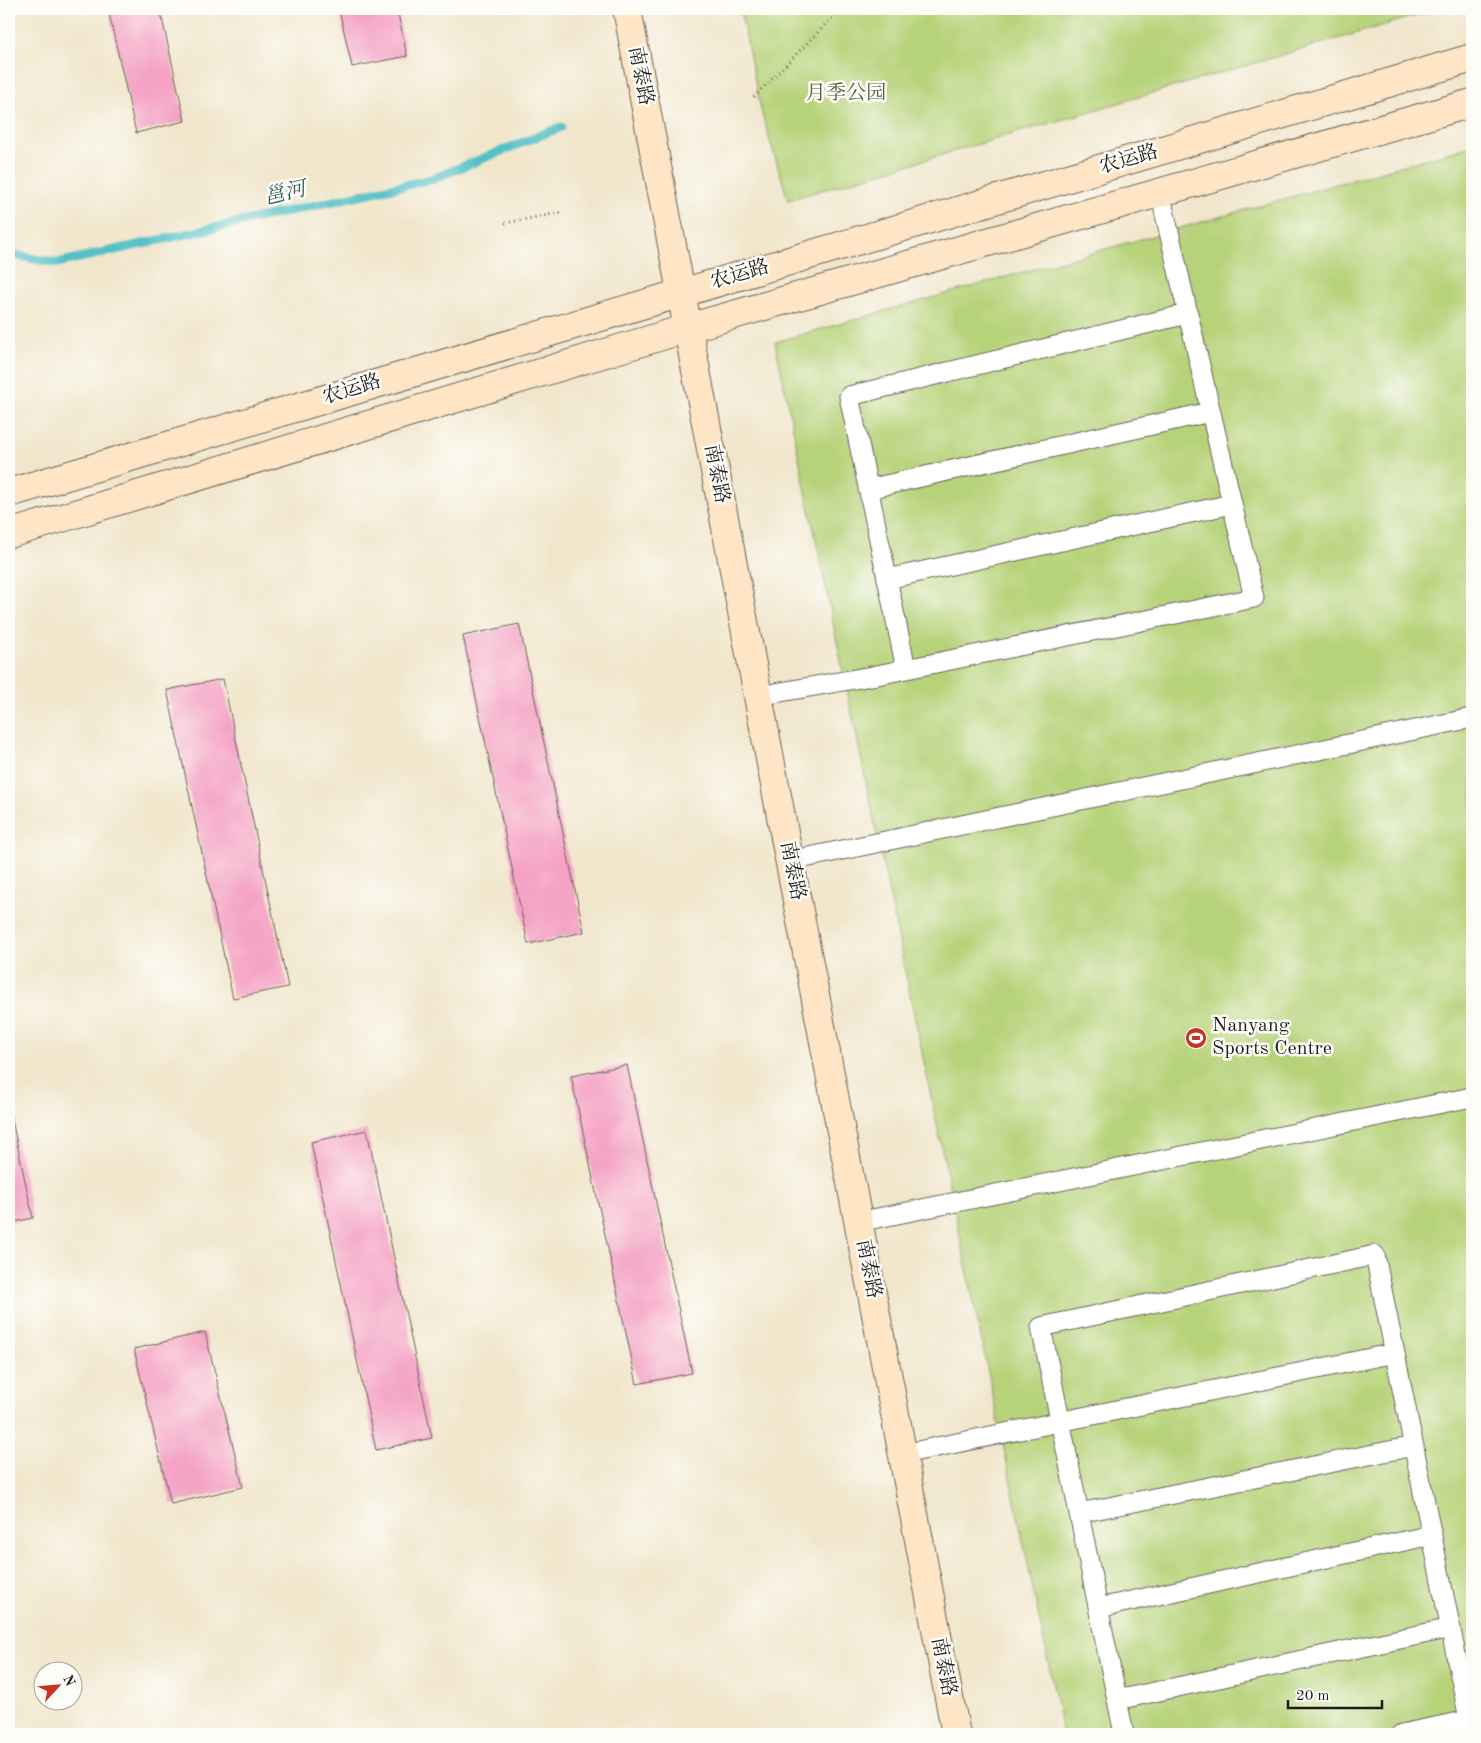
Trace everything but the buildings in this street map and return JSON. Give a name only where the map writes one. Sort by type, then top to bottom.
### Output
[{"type":"main road","name":"南泰路","points":[[627,9],[956,1734]]},
{"type":"main road","name":"农运路","points":[[9,492],[1472,58]]},
{"type":"main road","name":"农运路","points":[[9,534],[688,328],[1472,103]]},
{"type":"lane","points":[[758,696],[906,669],[1254,598],[1160,193]]},
{"type":"lane","points":[[906,669],[850,396],[1187,314]]},
{"type":"lane","points":[[868,489],[1210,412]]},
{"type":"lane","points":[[887,579],[1232,504]]},
{"type":"lane","points":[[790,862],[1472,718]]},
{"type":"lane","points":[[858,1222],[1472,1097]]},
{"type":"lane","points":[[1124,1734],[1041,1327],[1375,1255],[1471,1727],[1401,1734]]},
{"type":"lane","points":[[903,1454],[1395,1353]]},
{"type":"lane","points":[[1079,1513],[1414,1446]]},
{"type":"lane","points":[[1099,1608],[1432,1536]]},
{"type":"lane","points":[[1117,1700],[1451,1628]]},
{"type":"path","points":[[754,97],[841,9]]},
{"type":"path","points":[[505,223],[564,212]]},
{"type":"green space","name":"月季公园","points":[[740,9],[1439,9],[788,200],[762,114]]},
{"type":"green space","name":"Nanyang Sports Centre","points":[[1472,146],[1472,1734],[1063,1734],[775,342]]},
{"type":"waterway","name":"邕河","points":[[9,254],[57,263],[432,179],[561,127]]},
{"type":"place","name":"Nanyang Sports Centre","points":[[1196,1038]]}]
